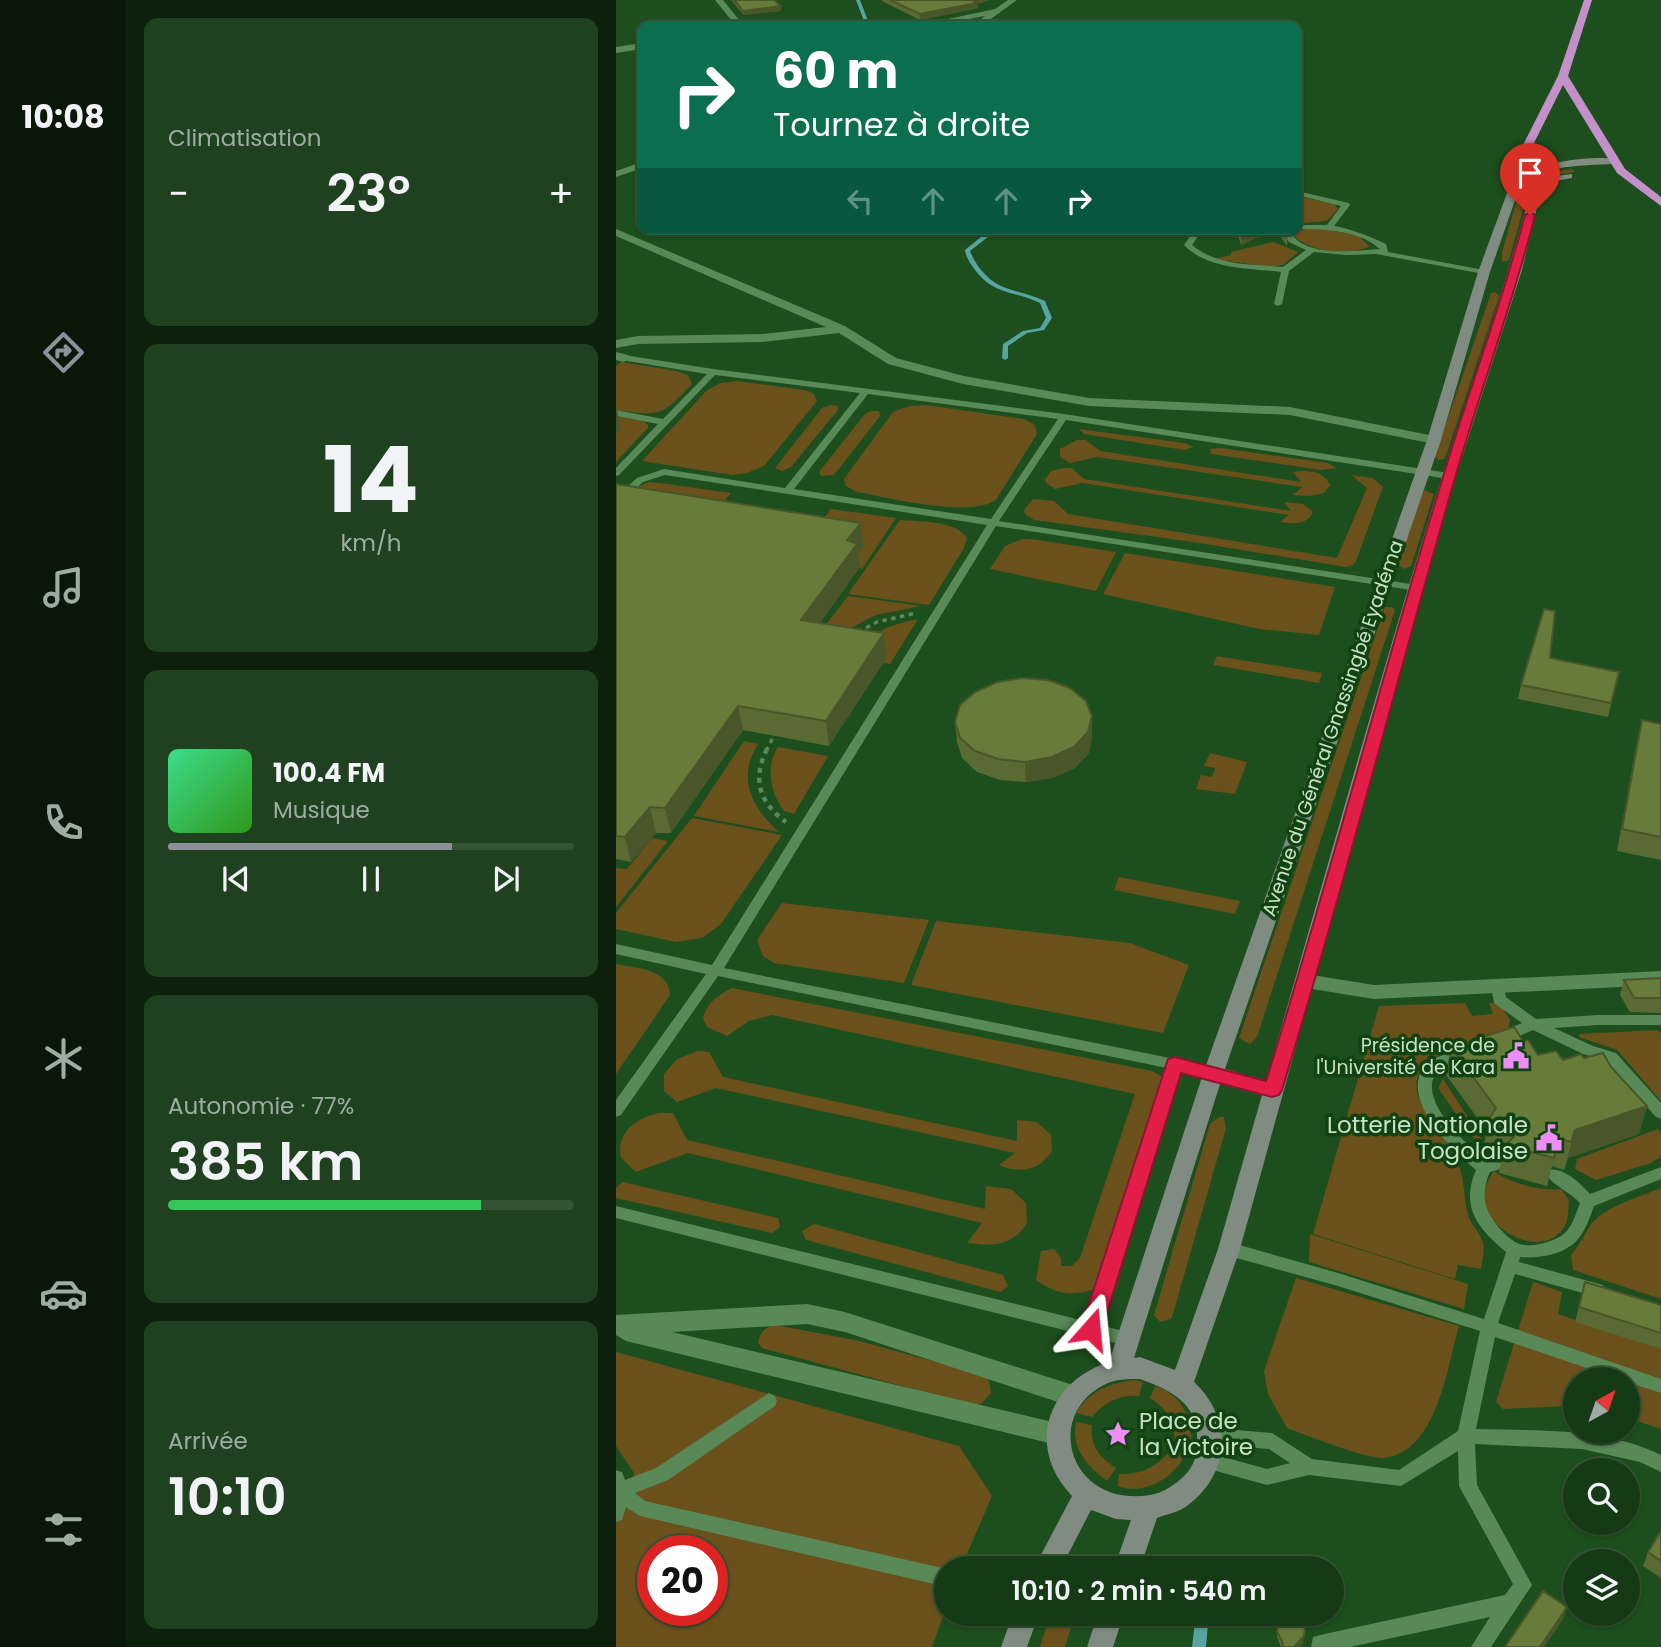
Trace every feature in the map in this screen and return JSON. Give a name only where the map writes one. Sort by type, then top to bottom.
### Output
[{"type":"highway","points":[[1519,180],[1527,147],[1563,76],[1588,0]]},
{"type":"highway","points":[[1563,76],[1617,166],[1661,203]]},
{"type":"main road","points":[[1519,180],[1534,172],[1559,166],[1617,166]]},
{"type":"main road","name":"Avenue du Général Gnassingbé Eyadéma","points":[[1118,1370],[1213,1074],[1382,582],[1496,273],[1536,189],[1541,184],[1574,174],[1617,166]]},
{"type":"main road","name":"Avenue du Général Gnassingbé Eyadéma","points":[[1182,1383],[1230,1249],[1272,1090],[1306,981],[1449,476],[1519,180]]},
{"type":"main road","points":[[1213,1074],[1272,1090]]},
{"type":"main road","points":[[1140,1368],[1163,1373],[1182,1383],[1198,1398],[1208,1415],[1212,1436],[1209,1461],[1200,1478],[1186,1493],[1148,1510],[1115,1507],[1086,1494],[1069,1476],[1059,1456],[1057,1434],[1062,1413],[1073,1396],[1086,1384],[1118,1370],[1140,1368]]},
{"type":"main road","points":[[1053,1556],[1086,1494]]},
{"type":"main road","points":[[1131,1556],[1148,1510]]},
{"type":"main road","points":[[1014,1647],[1022,1626]]},
{"type":"main road","points":[[1100,1647],[1107,1626]]},
{"type":"street","points":[[719,0],[736,21]]},
{"type":"street","points":[[984,21],[1013,0]]},
{"type":"street","points":[[944,21],[995,11]]},
{"type":"street","points":[[616,50],[637,47]]},
{"type":"street","points":[[616,174],[637,167]]},
{"type":"street","points":[[616,232],[657,252],[712,272],[841,329],[892,361],[963,380],[1089,402],[1290,411],[1434,440]]},
{"type":"street","points":[[616,344],[638,340],[763,338],[841,329]]},
{"type":"street","points":[[1306,981],[1374,992],[1661,978]]},
{"type":"street","points":[[616,1327],[807,1314],[845,1322],[1073,1396]]},
{"type":"street","points":[[616,1327],[1057,1434]]},
{"type":"lane","points":[[1302,194],[1346,205],[1330,226]]},
{"type":"lane","points":[[1302,226],[1330,226],[1351,231],[1380,249]]},
{"type":"lane","points":[[1195,235],[1188,245],[1194,252],[1208,259],[1285,270]]},
{"type":"lane","points":[[1288,235],[1290,240],[1331,253],[1380,249],[1496,273]]},
{"type":"lane","points":[[1278,304],[1285,270],[1314,249]]},
{"type":"lane","points":[[620,357],[713,372],[1065,417],[1449,476]]},
{"type":"lane","points":[[616,472],[713,372]]},
{"type":"lane","points":[[787,492],[866,391]]},
{"type":"lane","points":[[616,413],[664,422]]},
{"type":"lane","points":[[616,1111],[715,971],[993,523],[1065,417]]},
{"type":"lane","points":[[616,502],[640,480],[664,472],[1417,588]]},
{"type":"lane","points":[[616,949],[1213,1074]]},
{"type":"lane","points":[[1498,986],[1499,999],[1533,1024],[1611,1058],[1661,1113]]},
{"type":"lane","points":[[1611,1294],[1512,1257],[1487,1227],[1478,1211],[1479,1178],[1491,1166],[1460,1149],[1426,1102],[1424,1084],[1427,1074],[1436,1065],[1533,1024],[1661,1020]]},
{"type":"lane","points":[[1091,1329],[1175,1064]]},
{"type":"lane","points":[[1512,1257],[1561,1244],[1574,1234],[1588,1202],[1661,1173]]},
{"type":"lane","points":[[1553,1174],[1576,1189],[1588,1202]]},
{"type":"lane","points":[[616,1212],[1128,1339]]},
{"type":"lane","points":[[1230,1249],[1305,1268],[1489,1326],[1661,1386]]},
{"type":"lane","points":[[1480,1647],[1523,1585],[1468,1486],[1466,1436],[1489,1326],[1512,1257]]},
{"type":"lane","points":[[617,1487],[662,1474],[769,1401]]},
{"type":"lane","points":[[1212,1436],[1272,1441],[1309,1466]]},
{"type":"lane","points":[[1209,1461],[1268,1477],[1309,1466],[1401,1478],[1466,1436],[1583,1441],[1643,1455],[1661,1464]]},
{"type":"lane","points":[[616,1514],[617,1487]]},
{"type":"lane","points":[[617,1487],[640,1508],[934,1575]]},
{"type":"lane","points":[[1320,1647],[1320,1644],[1511,1603]]},
{"type":"path","points":[[855,633],[877,622],[938,611]]},
{"type":"path","points":[[777,730],[758,762],[761,795],[772,813],[786,822],[804,827]]},
{"type":"shaded area","points":[[1572,169],[1575,172],[1539,177],[1530,184],[1509,260],[1502,262],[1502,252],[1522,182],[1536,174]]},
{"type":"shaded area","points":[[1302,197],[1334,204],[1338,209],[1327,221],[1302,223]]},
{"type":"shaded area","points":[[1316,227],[1359,236],[1370,247],[1327,251],[1307,244],[1293,235],[1302,235],[1302,230]]},
{"type":"shaded area","points":[[1273,242],[1298,252],[1283,265],[1270,267],[1214,259],[1231,255],[1231,252]]},
{"type":"shaded area","points":[[1495,292],[1499,296],[1446,455],[1444,459],[1438,460],[1435,456],[1491,293]]},
{"type":"shaded area","points":[[621,362],[676,371],[688,375],[692,384],[673,403],[659,412],[616,410],[616,366]]},
{"type":"shaded area","points":[[737,381],[804,390],[813,393],[817,401],[764,466],[747,473],[732,475],[642,461],[707,390],[721,383]]},
{"type":"shaded area","points":[[926,405],[1024,419],[1035,425],[1037,434],[996,500],[983,505],[949,507],[857,492],[846,486],[844,479],[893,412],[909,406]]},
{"type":"shaded area","points":[[838,406],[838,410],[791,467],[782,471],[775,468],[822,408]]},
{"type":"shaded area","points":[[879,411],[880,416],[834,475],[821,476],[819,472],[865,414]]},
{"type":"shaded area","points":[[616,416],[643,421],[648,428],[616,462]]},
{"type":"shaded area","points":[[1079,429],[1184,443],[1194,447],[1184,450],[1084,434]]},
{"type":"shaded area","points":[[1077,440],[1086,440],[1100,451],[1301,482],[1293,472],[1314,472],[1323,476],[1330,485],[1324,493],[1293,495],[1302,487],[1097,457],[1070,463],[1060,457],[1060,449]]},
{"type":"shaded area","points":[[1220,448],[1327,463],[1337,468],[1321,470],[1211,454],[1210,449]]},
{"type":"shaded area","points":[[1072,468],[1084,479],[1291,511],[1284,502],[1303,504],[1313,512],[1303,521],[1285,523],[1280,522],[1289,515],[1082,483],[1055,489],[1046,483],[1045,479],[1051,471]]},
{"type":"shaded area","points":[[1351,475],[1373,478],[1383,487],[1356,561],[1346,567],[1034,520],[1025,514],[1024,510],[1033,499],[1054,501],[1068,514],[1337,558],[1367,488]]},
{"type":"shaded area","points":[[649,482],[731,493],[707,520],[616,506],[637,487]]},
{"type":"shaded area","points":[[1424,490],[1434,494],[1411,566],[1405,569],[1397,565]]},
{"type":"shaded area","points":[[831,509],[896,518],[862,569],[850,564],[863,546],[810,537]]},
{"type":"shaded area","points":[[900,520],[946,525],[962,532],[967,538],[964,548],[929,605],[848,594]]},
{"type":"shaded area","points":[[1022,539],[1116,552],[1096,591],[990,569],[1005,546]]},
{"type":"shaded area","points":[[1125,553],[1335,587],[1319,635],[1259,629],[1103,594]]},
{"type":"shaded area","points":[[848,596],[921,606],[876,615],[811,644]]},
{"type":"shaded area","points":[[1385,607],[1395,610],[1257,1037],[1250,1044],[1239,1038]]},
{"type":"shaded area","points":[[918,619],[890,664],[841,655],[877,632]]},
{"type":"shaded area","points":[[1217,656],[1322,673],[1319,683],[1213,665]]},
{"type":"shaded area","points":[[744,741],[758,744],[748,769],[750,791],[761,812],[779,832],[694,816]]},
{"type":"shaded area","points":[[778,747],[828,756],[794,814],[784,811],[773,788],[770,771]]},
{"type":"shaded area","points":[[1210,753],[1247,762],[1235,794],[1196,789],[1201,775],[1212,777],[1215,768],[1204,766]]},
{"type":"shaded area","points":[[692,818],[782,835],[721,924],[702,938],[676,942],[616,929],[616,913]]},
{"type":"shaded area","points":[[652,838],[668,841],[616,907],[616,868],[627,869]]},
{"type":"shaded area","points":[[1119,877],[1240,901],[1235,914],[1114,890]]},
{"type":"shaded area","points":[[782,903],[929,920],[904,983],[774,963],[763,956],[757,940]]},
{"type":"shaded area","points":[[936,921],[1130,943],[1189,965],[1163,1033],[911,985]]},
{"type":"shaded area","points":[[616,964],[658,975],[668,986],[670,995],[616,1074]]},
{"type":"shaded area","points":[[732,988],[1152,1071],[1164,1078],[1098,1288],[1081,1293],[1066,1293],[1036,1280],[1041,1251],[1054,1249],[1061,1258],[1061,1266],[1072,1266],[1080,1258],[1135,1094],[772,1015],[749,1021],[727,1036],[707,1027],[703,1019],[713,1000]]},
{"type":"shaded area","points":[[1465,1003],[1472,1016],[1493,1014],[1489,1003],[1500,1004],[1510,1020],[1508,1029],[1428,1060],[1419,1073],[1416,1085],[1424,1110],[1459,1164],[1468,1215],[1483,1243],[1481,1269],[1458,1265],[1455,1279],[1313,1234],[1379,1006]]},
{"type":"shaded area","points":[[1657,1030],[1661,1033],[1661,1101],[1617,1050],[1579,1037],[1579,1034]]},
{"type":"shaded area","points":[[698,1051],[709,1052],[723,1077],[1017,1141],[1017,1120],[1037,1122],[1051,1135],[1052,1151],[1035,1167],[1014,1169],[999,1165],[1015,1153],[716,1088],[677,1102],[664,1091],[664,1074],[677,1059]]},
{"type":"shaded area","points":[[1443,1079],[1482,1139],[1477,1143],[1438,1088]]},
{"type":"shaded area","points":[[659,1113],[673,1113],[687,1140],[985,1209],[986,1186],[1011,1189],[1026,1203],[1027,1223],[1008,1241],[985,1245],[967,1243],[982,1223],[688,1153],[636,1172],[621,1158],[622,1141],[629,1128],[643,1118]]},
{"type":"shaded area","points":[[1219,1117],[1224,1117],[1226,1128],[1173,1314],[1171,1319],[1160,1322],[1154,1315],[1210,1124]]},
{"type":"shaded area","points":[[1658,1129],[1661,1133],[1661,1157],[1651,1163],[1596,1180],[1575,1169],[1577,1159]]},
{"type":"shaded area","points":[[1494,1171],[1526,1186],[1561,1189],[1569,1200],[1568,1217],[1564,1227],[1553,1238],[1538,1242],[1522,1240],[1506,1232],[1494,1220],[1486,1206],[1485,1189]]},
{"type":"shaded area","points":[[623,1182],[778,1218],[780,1227],[772,1233],[616,1198],[616,1188]]},
{"type":"shaded area","points":[[1661,1188],[1661,1299],[1573,1270],[1571,1255],[1592,1223],[1615,1206]]},
{"type":"shaded area","points":[[814,1224],[1003,1275],[1008,1286],[1001,1292],[806,1240],[802,1231]]},
{"type":"shaded area","points":[[1310,1234],[1468,1284],[1464,1309],[1309,1262]]},
{"type":"shaded area","points":[[1296,1278],[1459,1326],[1437,1406],[1416,1441],[1402,1452],[1384,1458],[1364,1455],[1287,1428],[1268,1394],[1264,1371]]},
{"type":"shaded area","points":[[1533,1282],[1562,1292],[1558,1314],[1661,1349],[1661,1429],[1640,1422],[1640,1367],[1563,1367],[1563,1406],[1503,1409],[1496,1402]]},
{"type":"shaded area","points":[[776,1325],[859,1341],[983,1375],[989,1381],[991,1393],[981,1404],[972,1405],[762,1348],[758,1343],[762,1333]]},
{"type":"shaded area","points":[[616,1352],[959,1446],[992,1496],[966,1556],[934,1556],[934,1626],[940,1626],[932,1647],[616,1647],[616,1502],[632,1481],[634,1473],[616,1446]]},
{"type":"shaded area","points":[[1135,1380],[1143,1382],[1139,1396],[1125,1396],[1113,1400],[1092,1417],[1076,1413],[1101,1389]]},
{"type":"shaded area","points":[[1155,1386],[1172,1395],[1183,1408],[1190,1424],[1192,1443],[1175,1439],[1168,1415],[1150,1398]]},
{"type":"shaded area","points":[[1076,1422],[1092,1425],[1094,1445],[1105,1460],[1116,1468],[1107,1481],[1093,1469],[1078,1449]]},
{"type":"shaded area","points":[[1171,1450],[1185,1454],[1174,1471],[1166,1477],[1148,1487],[1138,1489],[1118,1486],[1119,1474],[1148,1469]]},
{"type":"shaded area","points":[[1046,1626],[1071,1626],[1065,1647],[1040,1647]]},
{"type":"building","points":[[734,0],[774,0],[781,6],[743,11]]},
{"type":"building","points":[[890,0],[972,0],[977,3],[920,14]]},
{"type":"building","points":[[616,484],[861,523],[847,540],[857,544],[801,620],[884,633],[826,721],[738,706],[665,808],[650,807],[625,837],[616,836]]},
{"type":"building","points":[[1544,609],[1555,611],[1550,658],[1619,672],[1611,703],[1521,685]]},
{"type":"building","points":[[1022,678],[1048,680],[1070,688],[1086,701],[1092,716],[1088,732],[1074,747],[1052,757],[1025,762],[998,759],[975,751],[960,738],[955,722],[960,705],[975,692],[997,682]]},
{"type":"building","points":[[1642,720],[1661,724],[1661,837],[1622,829]]},
{"type":"building","points":[[1661,978],[1661,998],[1634,998],[1624,980]]},
{"type":"building","points":[[1514,1027],[1523,1041],[1528,1040],[1538,1055],[1556,1051],[1563,1060],[1581,1054],[1584,1058],[1603,1053],[1611,1067],[1647,1106],[1575,1130],[1571,1142],[1558,1138],[1550,1144],[1555,1153],[1554,1158],[1505,1145],[1514,1137],[1509,1129],[1510,1125],[1489,1119],[1496,1108],[1451,1047]]},
{"type":"building","points":[[1585,1282],[1661,1305],[1661,1333],[1579,1307]]},
{"type":"building","points":[[1661,1531],[1661,1561],[1648,1552]]},
{"type":"building","points":[[1543,1591],[1563,1604],[1563,1613],[1540,1647],[1505,1647]]},
{"type":"building","points":[[1278,1626],[1305,1628],[1304,1636],[1294,1647],[1282,1647]]},
{"type":"waterway","points":[[858,0],[866,21]]},
{"type":"waterway","points":[[987,235],[967,251],[970,259],[995,286],[1043,302],[1049,318],[1042,329],[1025,332],[1005,345],[1005,358]]},
{"type":"waterway","points":[[1199,1647],[1202,1626]]},
{"type":"place","name":"Présidence de l'Université de Kara","points":[[1516,1056]]},
{"type":"place","name":"Lotterie Nationale Togolaise","points":[[1549,1138]]},
{"type":"place","name":"Place de la Victoire","points":[[1118,1434]]},
{"type":"route","points":[[1091,1329],[1175,1064],[1272,1090],[1306,981],[1449,476],[1516,270],[1530,215]]}]
